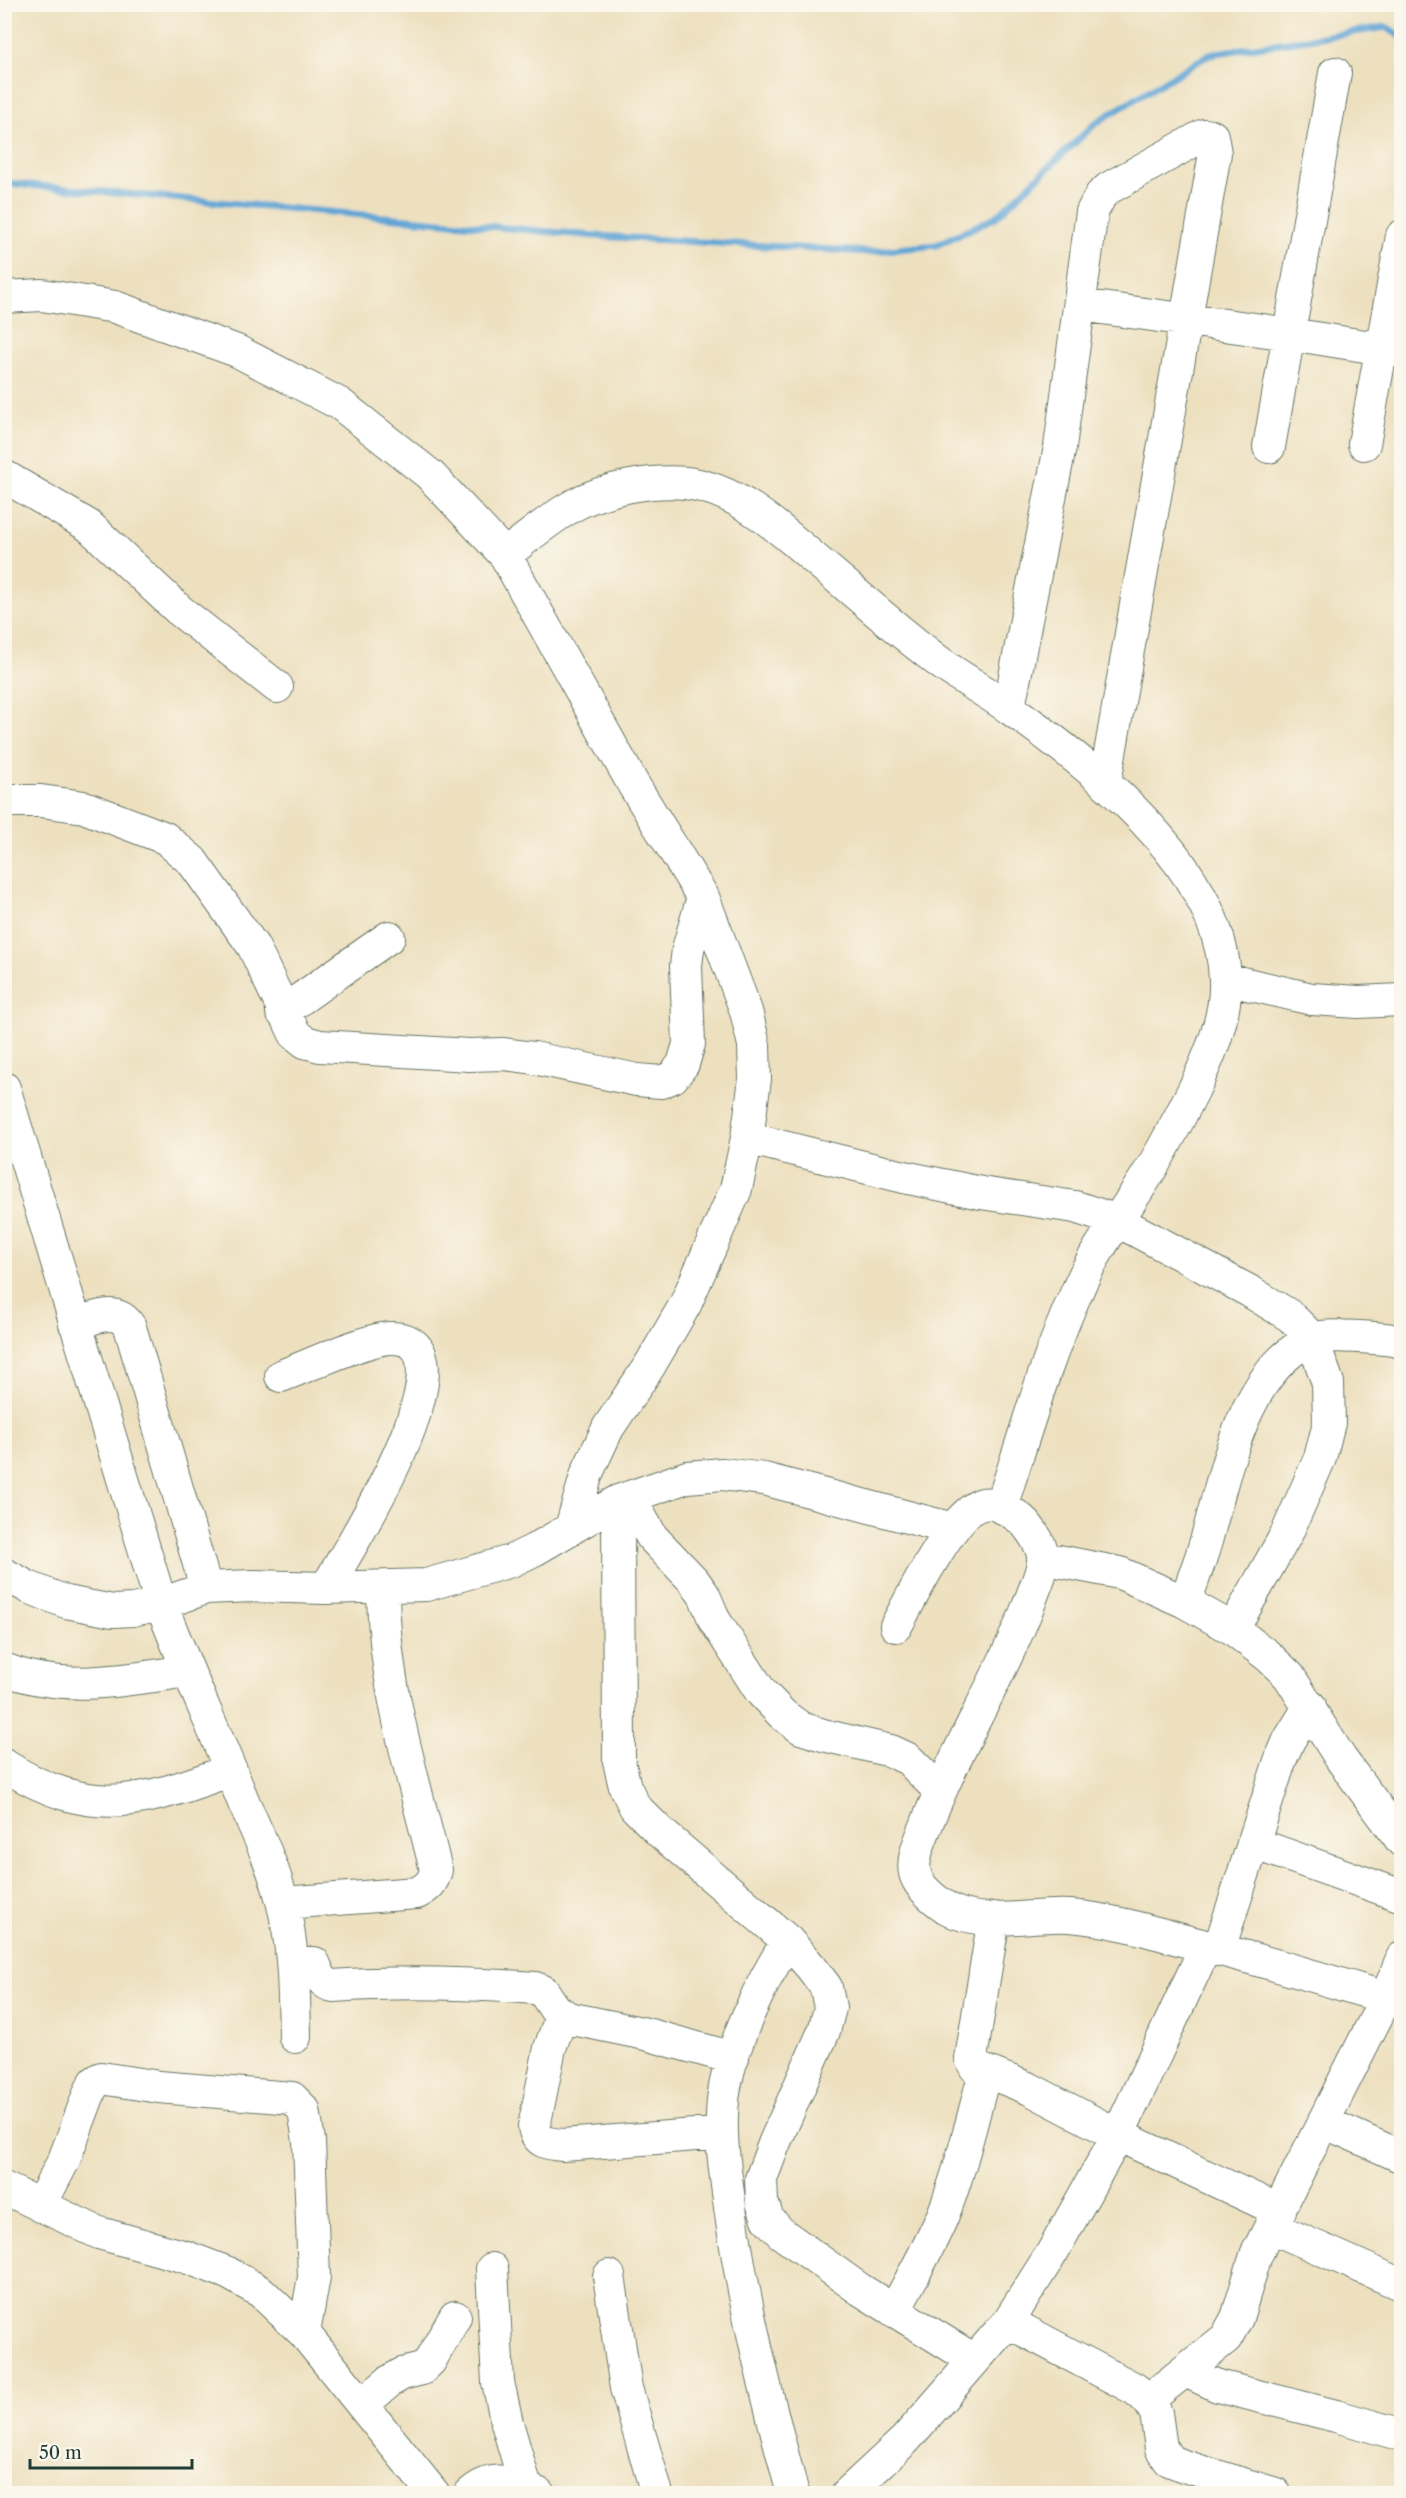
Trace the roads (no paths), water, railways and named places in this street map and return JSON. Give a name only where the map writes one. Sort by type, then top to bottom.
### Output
[{"type":"street","points":[[1269,447],[1335,73]]},
{"type":"street","points":[[1009,707],[1060,447],[1092,212],[1101,195],[1108,188],[1204,135],[1212,136],[1215,153],[1105,782]]},
{"type":"street","points":[[1364,444],[1391,351],[1401,236]]},
{"type":"street","points":[[4,297],[42,295],[115,308],[237,351],[340,404],[430,475],[505,555],[633,784],[703,897],[746,1011],[754,1045],[754,1079],[747,1138],[736,1189],[685,1305],[651,1365],[608,1428],[587,1473],[571,1528]]},
{"type":"street","points":[[1080,305],[1290,334],[1391,351]]},
{"type":"street","points":[[4,476],[89,526],[179,610],[277,687]]},
{"type":"street","points":[[505,555],[581,502],[642,483],[686,483],[717,490],[749,508],[789,537],[930,656],[1009,707],[1080,759],[1139,815],[1185,871],[1216,928],[1225,979],[1221,1019],[1206,1064],[1149,1173],[1096,1254],[1074,1297],[1001,1507]]},
{"type":"street","points":[[4,801],[41,801],[84,807],[165,838],[192,861],[253,946],[282,1012],[295,1034],[305,1042],[321,1046],[504,1054],[534,1058],[637,1080],[661,1082],[673,1077],[683,1064],[688,1044],[686,966],[688,949],[703,897]]},
{"type":"street","points":[[282,1012],[389,937]]},
{"type":"street","points":[[1225,979],[1312,999],[1358,1002],[1401,1000]]},
{"type":"street","points":[[4,1088],[161,1604],[187,1671],[275,1876],[283,1903],[291,1962],[295,2037]]},
{"type":"street","points":[[747,1138],[904,1177],[981,1193],[1075,1207],[1118,1221],[1251,1292],[1290,1316],[1312,1338],[1328,1383],[1329,1423],[1320,1458],[1287,1533],[1233,1629]]},
{"type":"street","points":[[75,1324],[105,1315],[116,1315],[125,1319],[130,1327],[206,1588]]},
{"type":"street","points":[[1185,1602],[1206,1543],[1232,1448],[1251,1402],[1270,1373],[1312,1338],[1332,1336],[1401,1342]]},
{"type":"street","points":[[281,1376],[367,1344],[390,1338],[406,1342],[418,1350],[423,1363],[419,1399],[403,1446],[383,1490],[326,1588]]},
{"type":"street","points":[[4,1574],[28,1587],[66,1602],[113,1611],[133,1610],[161,1604],[206,1588],[426,1585],[511,1561],[623,1499],[687,1477],[723,1474],[764,1479],[953,1529]]},
{"type":"street","points":[[623,1499],[652,1537],[694,1581],[715,1621],[761,1692],[783,1715],[801,1728],[823,1736],[891,1751],[908,1759],[940,1791]]},
{"type":"street","points":[[623,1499],[619,1749],[625,1787],[636,1807],[780,1952],[811,1967],[826,1987],[830,2008],[824,2031],[760,2179],[762,2202],[746,2221]]},
{"type":"street","points":[[896,1626],[931,1562],[953,1529],[968,1512],[983,1504],[1001,1507],[1024,1523],[1038,1541],[1044,1558],[1014,1640],[940,1791],[918,1847],[914,1871],[921,1886],[948,1908],[969,1916],[994,1918],[1071,1916],[1133,1927],[1212,1947],[1386,1998]]},
{"type":"street","points":[[1044,1558],[1120,1573],[1185,1602],[1233,1629],[1268,1656],[1289,1676],[1310,1706],[1341,1759],[1401,1841]]},
{"type":"street","points":[[283,1903],[417,1893],[428,1887],[434,1879],[436,1870],[394,1700],[383,1629],[383,1587]]},
{"type":"street","points":[[4,1669],[57,1683],[111,1682],[187,1671]]},
{"type":"street","points":[[847,2493],[905,2440],[1008,2322],[1059,2241],[1118,2135],[1212,1947],[1254,1843],[1289,1740],[1310,1706]]},
{"type":"street","points":[[4,1765],[22,1777],[65,1796],[100,1802],[135,1800],[173,1791],[231,1770]]},
{"type":"street","points":[[1254,1843],[1401,1896]]},
{"type":"street","points":[[994,1918],[972,2059],[975,2067],[1030,2088],[1401,2285]]},
{"type":"street","points":[[780,1952],[733,2058],[725,2086],[723,2145],[746,2221],[771,2414],[794,2493]]},
{"type":"street","points":[[1148,2400],[1226,2338],[1237,2318],[1256,2255],[1386,1998],[1401,1958]]},
{"type":"street","points":[[291,1962],[314,1964],[320,1980],[333,1986],[392,1981],[460,1982],[535,1988],[543,1991],[562,2015],[646,2034],[733,2058]]},
{"type":"street","points":[[562,2015],[550,2048],[534,2127],[540,2140],[549,2144],[563,2145],[723,2145]]},
{"type":"street","points":[[894,2311],[943,2215],[959,2168],[985,2072]]},
{"type":"street","points":[[40,2206],[72,2142],[90,2091],[100,2078],[159,2087],[292,2098],[304,2110],[309,2141],[314,2277],[304,2332]]},
{"type":"street","points":[[1324,2122],[1401,2157]]},
{"type":"street","points":[[4,2188],[99,2233],[186,2257],[228,2273],[261,2292],[304,2332],[434,2493]]},
{"type":"street","points":[[746,2221],[790,2240],[861,2290],[974,2360]]},
{"type":"street","points":[[492,2269],[498,2382],[507,2423],[533,2491]]},
{"type":"street","points":[[609,2276],[626,2388],[657,2493]]},
{"type":"street","points":[[363,2404],[390,2381],[402,2374],[422,2369],[430,2361],[455,2317]]},
{"type":"street","points":[[1008,2322],[1135,2389],[1148,2400],[1156,2413],[1161,2448],[1169,2460],[1237,2488],[1276,2493]]},
{"type":"street","points":[[1186,2371],[1218,2386],[1401,2435]]},
{"type":"street","points":[[470,2493],[484,2482],[503,2481],[533,2491]]},
{"type":"waterway","points":[[4,183],[596,236],[869,252],[936,245],[996,217],[1097,122],[1210,54],[1386,27],[1402,37]]}]
